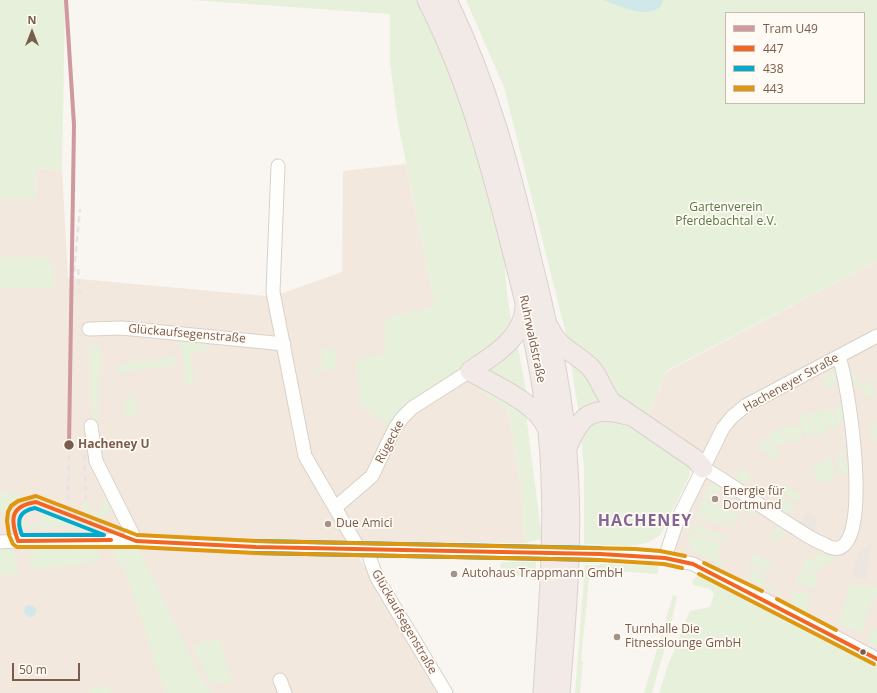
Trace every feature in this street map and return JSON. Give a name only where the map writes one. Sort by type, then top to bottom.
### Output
[{"type":"highway","name":"Ruhrwaldstraße","points":[[428,0],[451,50],[478,122],[525,300],[542,380],[548,429],[551,475],[552,542],[543,693]]},
{"type":"highway","name":"Ruhrwaldstraße","points":[[447,0],[474,62],[496,122],[515,188],[547,322],[557,377],[567,448],[570,508],[560,693]]},
{"type":"highway","points":[[525,300],[524,316],[515,335],[498,352],[470,371],[530,407],[543,420],[548,429]]},
{"type":"highway","points":[[547,322],[551,332],[558,341],[590,367],[597,375],[607,398],[630,416],[695,459],[703,468]]},
{"type":"highway","points":[[567,448],[578,425],[592,412],[610,411],[630,416]]},
{"type":"street","name":"Glückaufsegenstraße","points":[[278,166],[273,292],[305,456],[336,507],[370,558],[377,578],[446,693]]},
{"type":"street","name":"Glückaufsegenstraße","points":[[89,329],[122,328],[284,344]]},
{"type":"street","name":"Hacheneyer Straße","points":[[665,558],[678,521],[723,428],[740,410],[877,336]]},
{"type":"street","points":[[839,356],[867,444]]},
{"type":"street","name":"Rügecke","points":[[336,507],[372,476],[395,428],[402,418],[412,408],[470,371]]},
{"type":"street","points":[[91,426],[96,461],[136,541]]},
{"type":"street","points":[[703,468],[764,509],[823,544],[838,548],[853,549],[860,545]]},
{"type":"street","points":[[0,542],[60,539],[256,547],[600,554],[665,558],[693,564],[877,659]]},
{"type":"street","points":[[280,680],[284,693]]},
{"type":"shaded area","points":[[406,164],[435,306],[465,379],[508,410],[523,498],[524,543],[349,541],[441,693],[0,693],[0,198],[35,199],[36,168],[62,170],[68,278],[267,296],[283,293],[342,272],[343,171]]},
{"type":"shaded area","points":[[877,261],[877,659],[671,556],[711,460],[648,416],[666,372]]},
{"type":"shaded area","points":[[723,486],[740,497],[738,502],[720,496]]},
{"type":"shaded area","points":[[809,510],[817,520],[813,535],[799,526]]},
{"type":"shaded area","points":[[868,546],[871,546],[866,579],[852,576],[858,554]]},
{"type":"green space","points":[[0,0],[65,0],[62,170],[36,168],[35,199],[0,198]]},
{"type":"green space","points":[[191,0],[420,0],[428,14],[474,139],[504,256],[507,293],[515,343],[517,342],[528,401],[524,399],[542,539],[524,543],[523,498],[508,410],[465,379],[390,429],[361,405],[356,360],[385,354],[385,318],[435,306],[397,118],[390,63],[390,14]]},
{"type":"green space","name":"Gartenverein Pferdebachtal e.V.","points":[[466,0],[877,0],[877,261],[666,371],[648,416],[613,393],[566,334],[504,87]]},
{"type":"green space","points":[[0,257],[45,257],[49,259],[54,274],[54,287],[0,288]]},
{"type":"green space","points":[[180,340],[209,342],[210,350],[190,352],[194,385],[186,385]]},
{"type":"green space","points":[[101,345],[98,421],[93,423],[89,346]]},
{"type":"green space","points":[[334,347],[338,369],[313,372],[322,365],[320,360],[323,359],[320,349]]},
{"type":"green space","points":[[167,356],[175,356],[177,365],[117,373],[116,365],[131,364],[131,361],[159,361]]},
{"type":"green space","points":[[570,358],[591,373],[600,398],[597,403],[579,414]]},
{"type":"green space","points":[[835,371],[839,374],[835,378],[837,385],[826,389],[822,378]]},
{"type":"green space","points":[[854,372],[859,385],[872,381],[876,395],[864,397],[865,394],[861,387],[856,388],[851,374]]},
{"type":"green space","points":[[134,397],[138,414],[125,418],[124,399]]},
{"type":"green space","points":[[844,403],[854,418],[838,423],[833,407],[837,406],[839,408],[839,405]]},
{"type":"green space","points":[[826,408],[827,410],[831,409],[838,428],[832,430],[830,426],[827,426],[822,410]]},
{"type":"green space","points":[[820,410],[828,432],[815,435],[812,429],[810,430],[812,436],[806,437],[798,415],[803,413],[811,425],[808,414]]},
{"type":"green space","points":[[616,419],[687,464],[690,469],[690,475],[661,534],[654,540],[625,546],[584,544],[584,467],[581,437],[594,420]]},
{"type":"green space","points":[[869,423],[877,423],[877,441],[874,441]]},
{"type":"green space","points":[[800,425],[803,435],[801,439],[788,443],[780,428],[786,426],[790,429]]},
{"type":"green space","points":[[779,429],[787,443],[774,446],[767,439],[771,432]]},
{"type":"green space","points":[[764,439],[781,454],[776,460],[758,448]]},
{"type":"green space","points":[[845,452],[845,457],[842,457],[843,461],[846,460],[850,472],[840,475],[836,454]]},
{"type":"green space","points":[[828,456],[838,474],[831,475],[832,480],[819,484],[813,464],[823,462],[826,470],[823,458]]},
{"type":"green space","points":[[742,468],[752,475],[743,484],[735,479]]},
{"type":"green space","points":[[713,482],[722,487],[719,494],[713,493],[710,501],[703,499],[710,484]]},
{"type":"green space","points":[[787,487],[802,496],[797,502],[783,492]]},
{"type":"green space","points":[[0,491],[19,495],[20,497],[11,502],[5,512],[0,512]]},
{"type":"green space","points":[[781,496],[795,505],[786,516],[772,508]]},
{"type":"green space","points":[[102,499],[108,503],[111,509],[106,518],[83,509],[83,501],[89,501],[90,511],[102,512]]},
{"type":"green space","points":[[740,499],[745,505],[757,513],[755,516],[737,508]]},
{"type":"green space","points":[[703,500],[723,507],[722,510],[735,513],[736,510],[739,511],[735,523],[698,511]]},
{"type":"green space","points":[[41,508],[89,529],[73,530],[69,526],[19,528],[18,520],[21,514],[22,524],[42,524]]},
{"type":"green space","points":[[696,511],[733,525],[732,528],[699,518],[695,513]]},
{"type":"green space","points":[[692,524],[728,537],[725,542],[690,531]]},
{"type":"green space","points":[[777,526],[784,530],[783,536],[780,537],[778,542],[770,540]]},
{"type":"green space","points":[[687,533],[721,544],[717,555],[723,557],[723,566],[692,551]]},
{"type":"green space","points":[[40,544],[90,545],[97,550],[101,561],[32,570],[29,553],[38,551]]},
{"type":"green space","points":[[0,547],[12,547],[18,574],[0,574]]},
{"type":"green space","points":[[138,547],[200,676],[212,693],[165,693],[123,564],[117,566],[114,552],[117,548]]},
{"type":"green space","points":[[818,553],[837,558],[834,563],[827,562],[824,567],[820,567],[818,572],[802,568],[805,559],[814,561]]},
{"type":"green space","points":[[752,554],[771,561],[768,570],[749,564]]},
{"type":"green space","points":[[501,562],[536,562],[536,580],[522,576],[500,575]]},
{"type":"green space","points":[[600,564],[658,566],[658,574],[590,569],[581,661],[583,661],[580,693],[575,693],[585,565]]},
{"type":"green space","points":[[754,569],[766,573],[763,583],[775,587],[773,592],[745,577],[746,575],[752,576]]},
{"type":"green space","points":[[800,569],[817,575],[815,589],[796,583]]},
{"type":"green space","points":[[702,575],[720,582],[877,667],[877,693],[659,693],[668,665],[690,611],[710,607],[714,594],[710,589],[694,585],[692,582],[695,577]]},
{"type":"green space","points":[[851,583],[865,587],[866,585],[877,588],[877,598],[873,597],[862,632],[838,624]]},
{"type":"green space","points":[[794,590],[811,595],[806,612],[790,604]]},
{"type":"green space","points":[[673,595],[677,596],[670,630],[652,693],[644,693]]},
{"type":"green space","points":[[872,628],[877,630],[877,648],[868,643]]},
{"type":"green space","points":[[220,638],[232,682],[212,685],[192,646]]},
{"type":"green space","points":[[106,686],[112,693],[91,693],[90,689]]},
{"type":"water","points":[[604,0],[663,0],[660,7],[647,12],[640,12]]},
{"type":"water","points":[[28,605],[32,605],[36,611],[32,617],[28,617],[24,613],[24,609]]},
{"type":"railway","points":[[72,292],[80,209]]},
{"type":"railway","points":[[78,269],[80,293]]},
{"type":"railway","points":[[68,501],[69,445]]},
{"type":"railway","points":[[84,445],[86,500]]},
{"type":"tram line","name":"U49","points":[[66,0],[74,125],[69,445]]},
{"type":"transit line","name":"443","points":[[682,568],[664,564],[600,560],[256,553],[136,547],[17,547],[13,544],[9,535],[7,521],[8,512],[11,506],[18,501],[36,496],[137,535],[256,541],[635,549],[660,551],[685,556]]},
{"type":"transit line","name":"447","points":[[18,541],[15,533],[13,520],[14,515],[21,507],[36,502],[136,541],[256,547],[600,554],[665,558],[693,564],[877,659]]},
{"type":"transit line","name":"438","points":[[35,508],[104,535],[22,535],[19,525],[20,517],[25,511],[35,508]]},
{"type":"transit line","name":"447","points":[[18,541],[111,540]]},
{"type":"transit line","name":"438","points":[[256,541],[600,548]]},
{"type":"transit line","name":"438","points":[[256,553],[600,560]]},
{"type":"transit line","name":"443","points":[[704,563],[762,591]]},
{"type":"transit line","name":"443","points":[[699,574],[874,664]]},
{"type":"transit line","name":"443","points":[[777,599],[836,630]]},
{"type":"place","name":"Hacheney U","points":[[69,445]]},
{"type":"place","name":"Energie für Dortmund","points":[[715,499]]},
{"type":"place","name":"Due Amici","points":[[328,524]]},
{"type":"place","name":"Autohaus Trappmann GmbH","points":[[454,574]]},
{"type":"place","name":"Turnhalle Die Fitnesslounge GmbH","points":[[617,637]]},
{"type":"district","name":"HACHENEY","points":[[645,521]]}]
